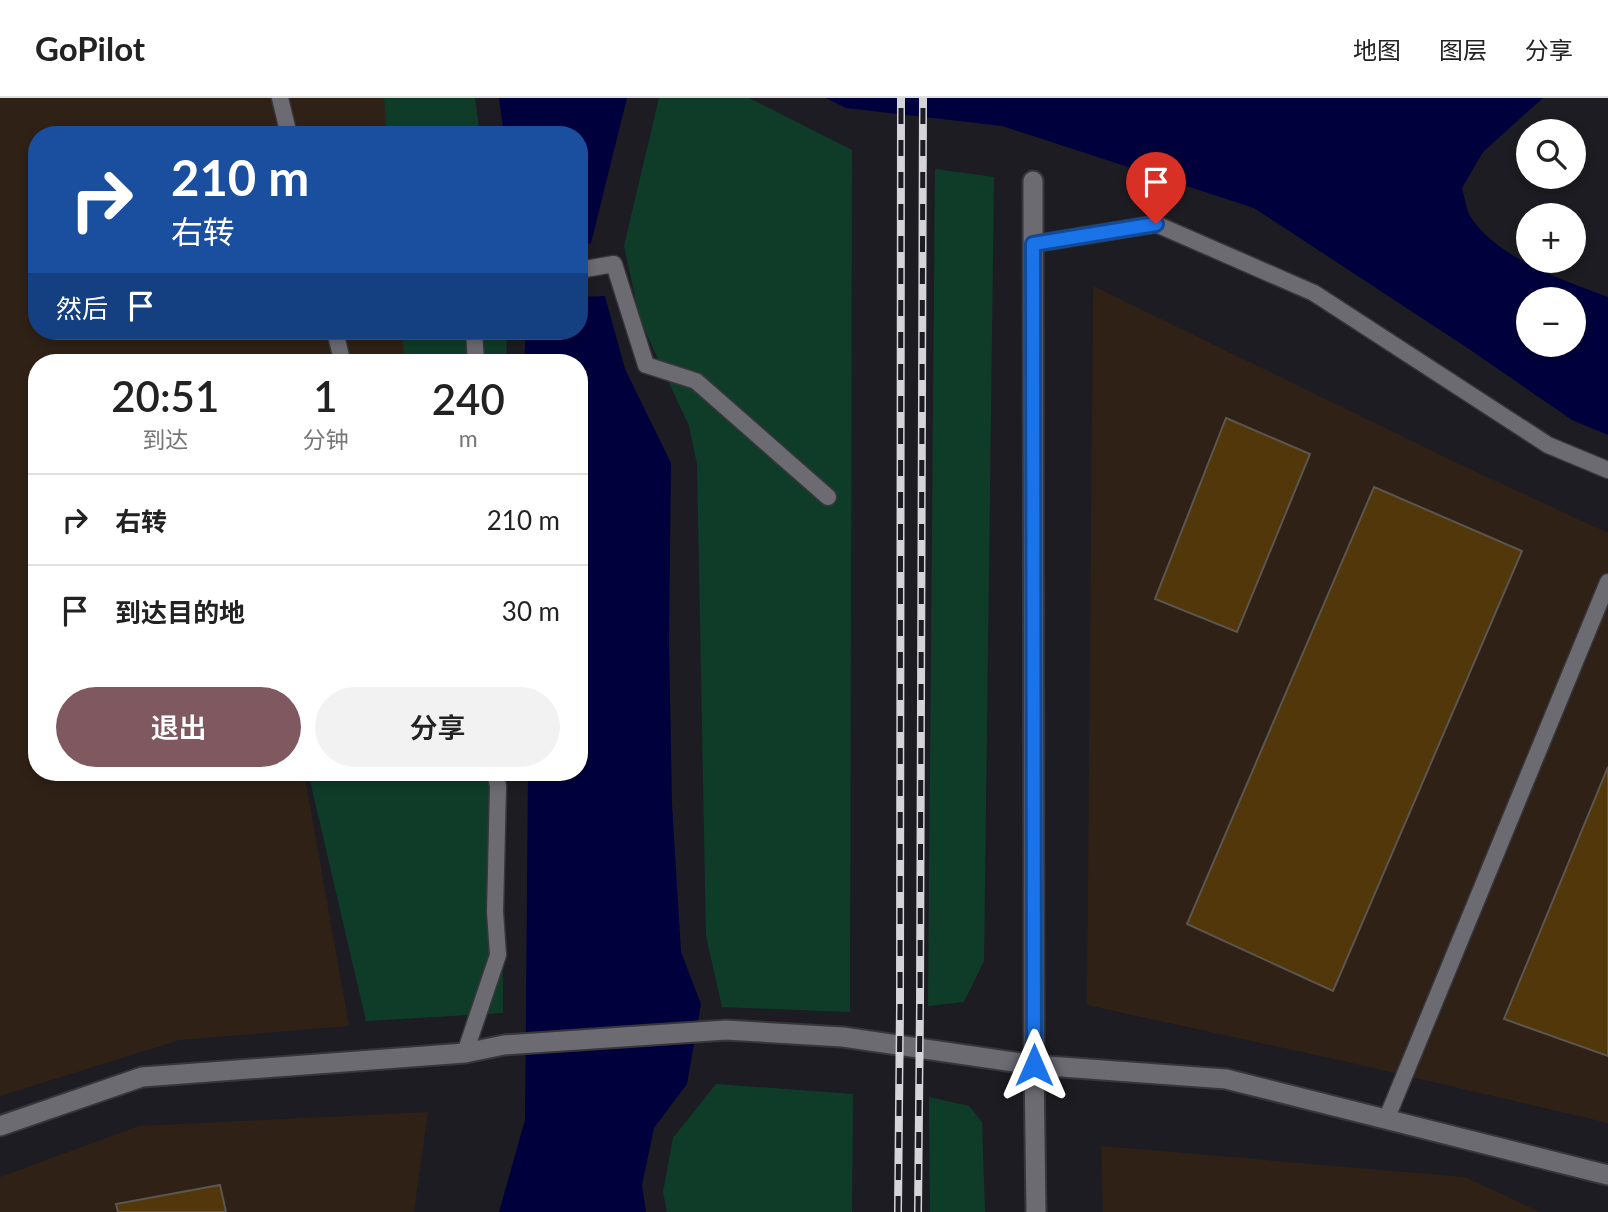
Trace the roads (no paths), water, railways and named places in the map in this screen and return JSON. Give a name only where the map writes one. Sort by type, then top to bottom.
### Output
[{"type":"street","points":[[1032,181],[1036,1212]]},
{"type":"street","points":[[0,1126],[142,1077],[465,1053],[504,1045],[726,1030],[843,1037],[1034,1065],[1226,1079],[1608,1175]]},
{"type":"lane","points":[[280,98],[287,126]]},
{"type":"lane","points":[[1033,244],[1156,224],[1314,293],[1548,445],[1608,470]]},
{"type":"lane","points":[[588,269],[614,264],[646,365],[696,381],[828,497]]},
{"type":"lane","points":[[1386,1119],[1608,582]]},
{"type":"lane","points":[[465,1053],[498,955],[495,912],[497,781]]},
{"type":"railway","points":[[898,1212],[901,98]]},
{"type":"railway","points":[[918,1212],[923,98]]}]
